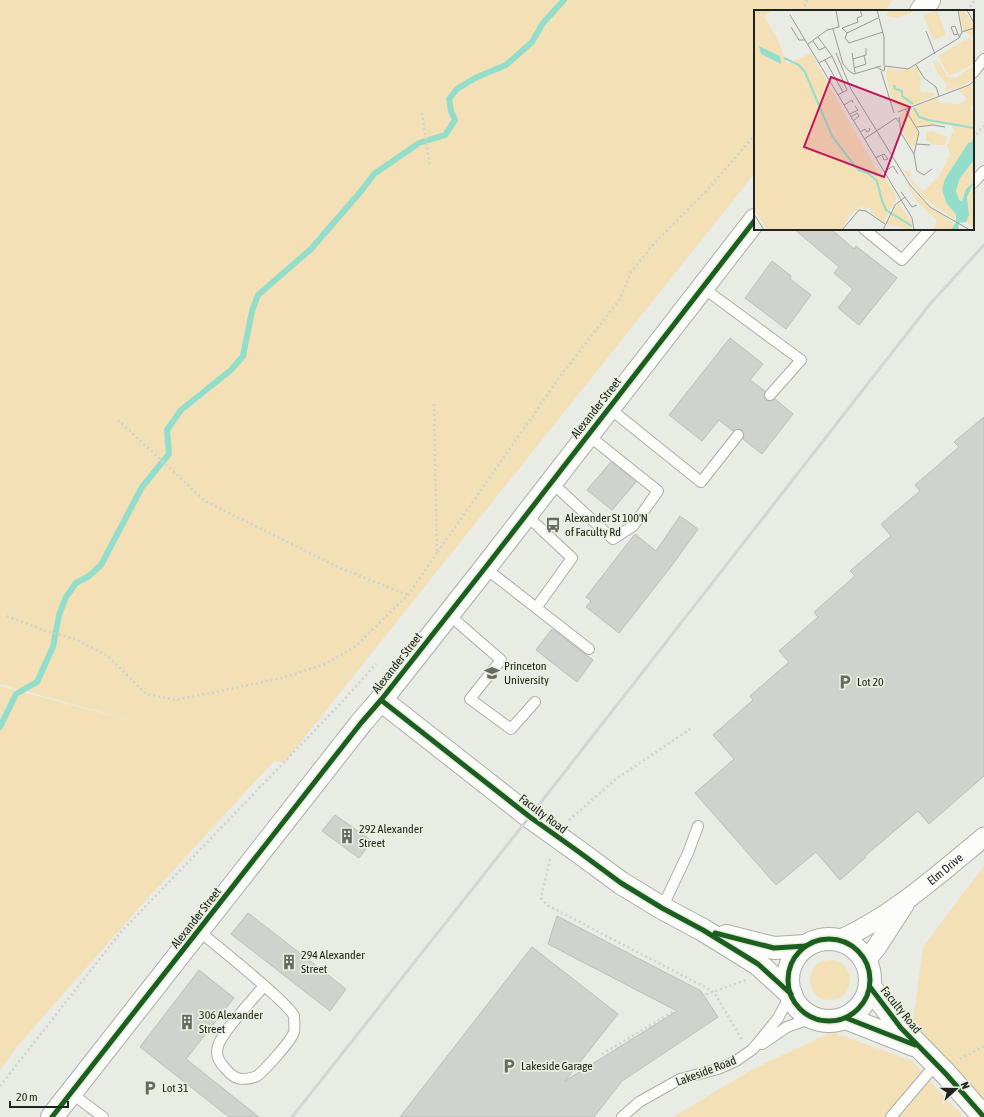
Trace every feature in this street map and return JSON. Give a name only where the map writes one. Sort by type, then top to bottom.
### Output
[{"type":"main road","points":[[922,10],[929,0]]},
{"type":"main road","name":"Alexander Street","points":[[52,1117],[361,723],[381,700],[485,568],[754,221]]},
{"type":"main road","name":"Faculty Road","points":[[381,700],[530,817],[621,883],[662,908],[703,930],[758,964],[791,994]]},
{"type":"main road","name":"Faculty Road","points":[[703,930],[774,948],[806,946]]},
{"type":"main road","points":[[822,940],[838,940],[849,944],[858,951],[865,960],[870,974],[870,987],[866,1000],[857,1011],[846,1018],[835,1021],[824,1021],[812,1018],[803,1012],[796,1004],[791,994],[788,981],[790,968],[796,956],[806,946],[822,940]]},
{"type":"main road","name":"Faculty Road","points":[[870,987],[901,1028],[917,1046]]},
{"type":"main road","name":"Faculty Road","points":[[846,1018],[917,1046],[946,1062],[984,1117]]},
{"type":"street","name":"Elm Drive","points":[[838,940],[854,934],[905,902],[984,837]]},
{"type":"street","name":"Elm Drive","points":[[865,960],[876,948],[905,902]]},
{"type":"lane","points":[[974,72],[984,59]]},
{"type":"lane","points":[[974,182],[984,171]]},
{"type":"lane","points":[[865,230],[902,260],[929,230]]},
{"type":"lane","points":[[702,287],[801,360],[770,395]]},
{"type":"lane","points":[[609,408],[701,482],[738,435]]},
{"type":"lane","points":[[551,482],[613,539],[633,526],[658,491],[588,435]]},
{"type":"lane","points":[[526,515],[572,558],[536,608]]},
{"type":"lane","points":[[485,568],[589,649]]},
{"type":"lane","points":[[448,614],[502,660],[470,699],[511,730],[535,702]]},
{"type":"lane","points":[[662,908],[688,853],[698,826]]},
{"type":"lane","points":[[199,931],[264,986],[287,1006],[294,1017],[294,1032],[280,1051],[264,1070],[255,1077],[242,1079],[232,1076],[220,1064],[217,1053],[218,1046],[223,1036],[264,986]]},
{"type":"lane","name":"Lakeside Road","points":[[622,1117],[639,1102],[680,1080],[718,1069],[736,1061],[753,1049],[778,1018],[791,994]]},
{"type":"lane","points":[[753,1049],[787,1027],[812,1018]]},
{"type":"lane","points":[[891,1117],[946,1062]]},
{"type":"lane","points":[[71,1093],[103,1117]]},
{"type":"path","points":[[803,10],[807,0]]},
{"type":"path","points":[[968,10],[975,0]]},
{"type":"path","points":[[422,113],[430,165]]},
{"type":"path","points":[[974,137],[984,126]]},
{"type":"path","points":[[974,131],[977,134]]},
{"type":"path","points":[[7,616],[46,631],[75,639],[108,656],[146,694],[176,700],[282,678],[325,664],[356,646],[408,595],[562,374],[620,299],[630,272],[652,246],[706,191],[754,136]]},
{"type":"path","points":[[434,404],[437,553]]},
{"type":"path","points":[[118,420],[205,501],[340,568],[408,595]]},
{"type":"path","points":[[0,1086],[120,933],[340,704],[376,664]]},
{"type":"path","points":[[567,821],[616,779],[693,727]]},
{"type":"path","points":[[550,859],[541,898],[546,905],[714,992],[742,1040]]},
{"type":"path","points":[[602,1054],[696,998],[752,978]]},
{"type":"path","points":[[946,1062],[984,1046]]},
{"type":"shaded area","points":[[0,0],[893,0],[885,10],[754,10],[754,174],[284,763],[274,761],[147,899],[20,1043],[0,1070],[0,686],[155,727],[0,684]]},
{"type":"shaded area","points":[[984,866],[984,1108],[925,1043],[913,1021],[923,947]]},
{"type":"shaded area","points":[[834,960],[841,963],[847,969],[850,980],[849,988],[841,997],[834,1000],[826,1000],[819,997],[811,988],[810,976],[813,969],[822,961]]},
{"type":"shaded area","points":[[832,1032],[912,1061],[963,1117],[673,1117],[751,1070]]},
{"type":"building","points":[[795,230],[832,230],[854,249],[856,246],[897,278],[859,325],[838,308],[853,289],[834,273],[839,267]]},
{"type":"building","points":[[772,261],[791,276],[790,279],[811,295],[786,329],[745,298]]},
{"type":"building","points":[[730,338],[763,364],[750,380],[765,391],[765,400],[769,401],[775,399],[793,414],[762,454],[743,439],[744,436],[742,430],[739,429],[733,431],[719,420],[702,441],[669,415]]},
{"type":"building","name":"Lot 20","points":[[984,417],[984,776],[929,824],[918,811],[865,856],[866,857],[840,880],[816,852],[776,885],[695,793],[734,759],[713,735],[753,700],[750,696],[789,662],[779,651],[818,617],[814,612],[855,576],[850,571],[891,536],[881,524],[920,491],[915,485],[959,447],[954,442]]},
{"type":"building","points":[[611,462],[636,482],[612,510],[587,490]]},
{"type":"building","points":[[680,516],[698,529],[673,564],[619,633],[586,607],[591,601],[586,597],[635,534],[656,551]]},
{"type":"building","points":[[552,629],[593,660],[577,682],[536,650]]},
{"type":"building","name":"292 Alexander Street","points":[[335,815],[372,841],[359,858],[322,831]]},
{"type":"building","name":"294 Alexander Street","points":[[248,913],[346,989],[330,1011],[231,934]]},
{"type":"building","name":"Lakeside Garage","points":[[557,916],[701,991],[718,1017],[622,1081],[594,1117],[400,1117],[532,947],[618,1014],[565,1081],[677,1011],[548,944]]},
{"type":"building","name":"306 Alexander Street","points":[[199,970],[234,998],[186,1059],[259,1117],[229,1117],[140,1047]]},
{"type":"waterway","points":[[0,727],[16,694],[37,682],[53,647],[59,615],[66,597],[76,583],[89,576],[101,565],[142,487],[169,454],[167,430],[181,410],[231,370],[243,356],[252,311],[258,295],[311,249],[374,174],[419,143],[445,135],[455,120],[451,111],[449,99],[457,89],[475,78],[506,65],[532,42],[543,23],[564,0]]},
{"type":"railway","points":[[292,1117],[542,801],[930,304],[984,245]]},
{"type":"cycle path","points":[[52,1117],[361,723],[381,700],[485,568],[754,221]]},
{"type":"cycle path","points":[[381,700],[530,817],[621,883],[662,908],[703,930],[758,964],[791,994]]},
{"type":"cycle path","points":[[715,933],[774,948],[806,946]]},
{"type":"cycle path","points":[[829,939],[845,942],[858,951],[867,964],[870,980],[867,996],[858,1009],[845,1018],[829,1021],[813,1018],[800,1009],[791,996],[788,980],[791,964],[800,951],[813,942],[829,939]]},
{"type":"cycle path","points":[[870,987],[901,1028],[946,1074],[984,1117]]},
{"type":"cycle path","points":[[846,1018],[915,1045]]},
{"type":"place","name":"Alexander St 100'N of Faculty Rd","points":[[553,525]]},
{"type":"place","name":"Princeton University","points":[[492,673]]},
{"type":"place","name":"Lot 20","points":[[845,682]]},
{"type":"place","name":"292 Alexander Street","points":[[347,836]]},
{"type":"place","name":"294 Alexander Street","points":[[289,962]]},
{"type":"place","name":"306 Alexander Street","points":[[187,1022]]},
{"type":"place","name":"Lakeside Garage","points":[[509,1066]]},
{"type":"place","name":"Lot 31","points":[[150,1088]]}]
